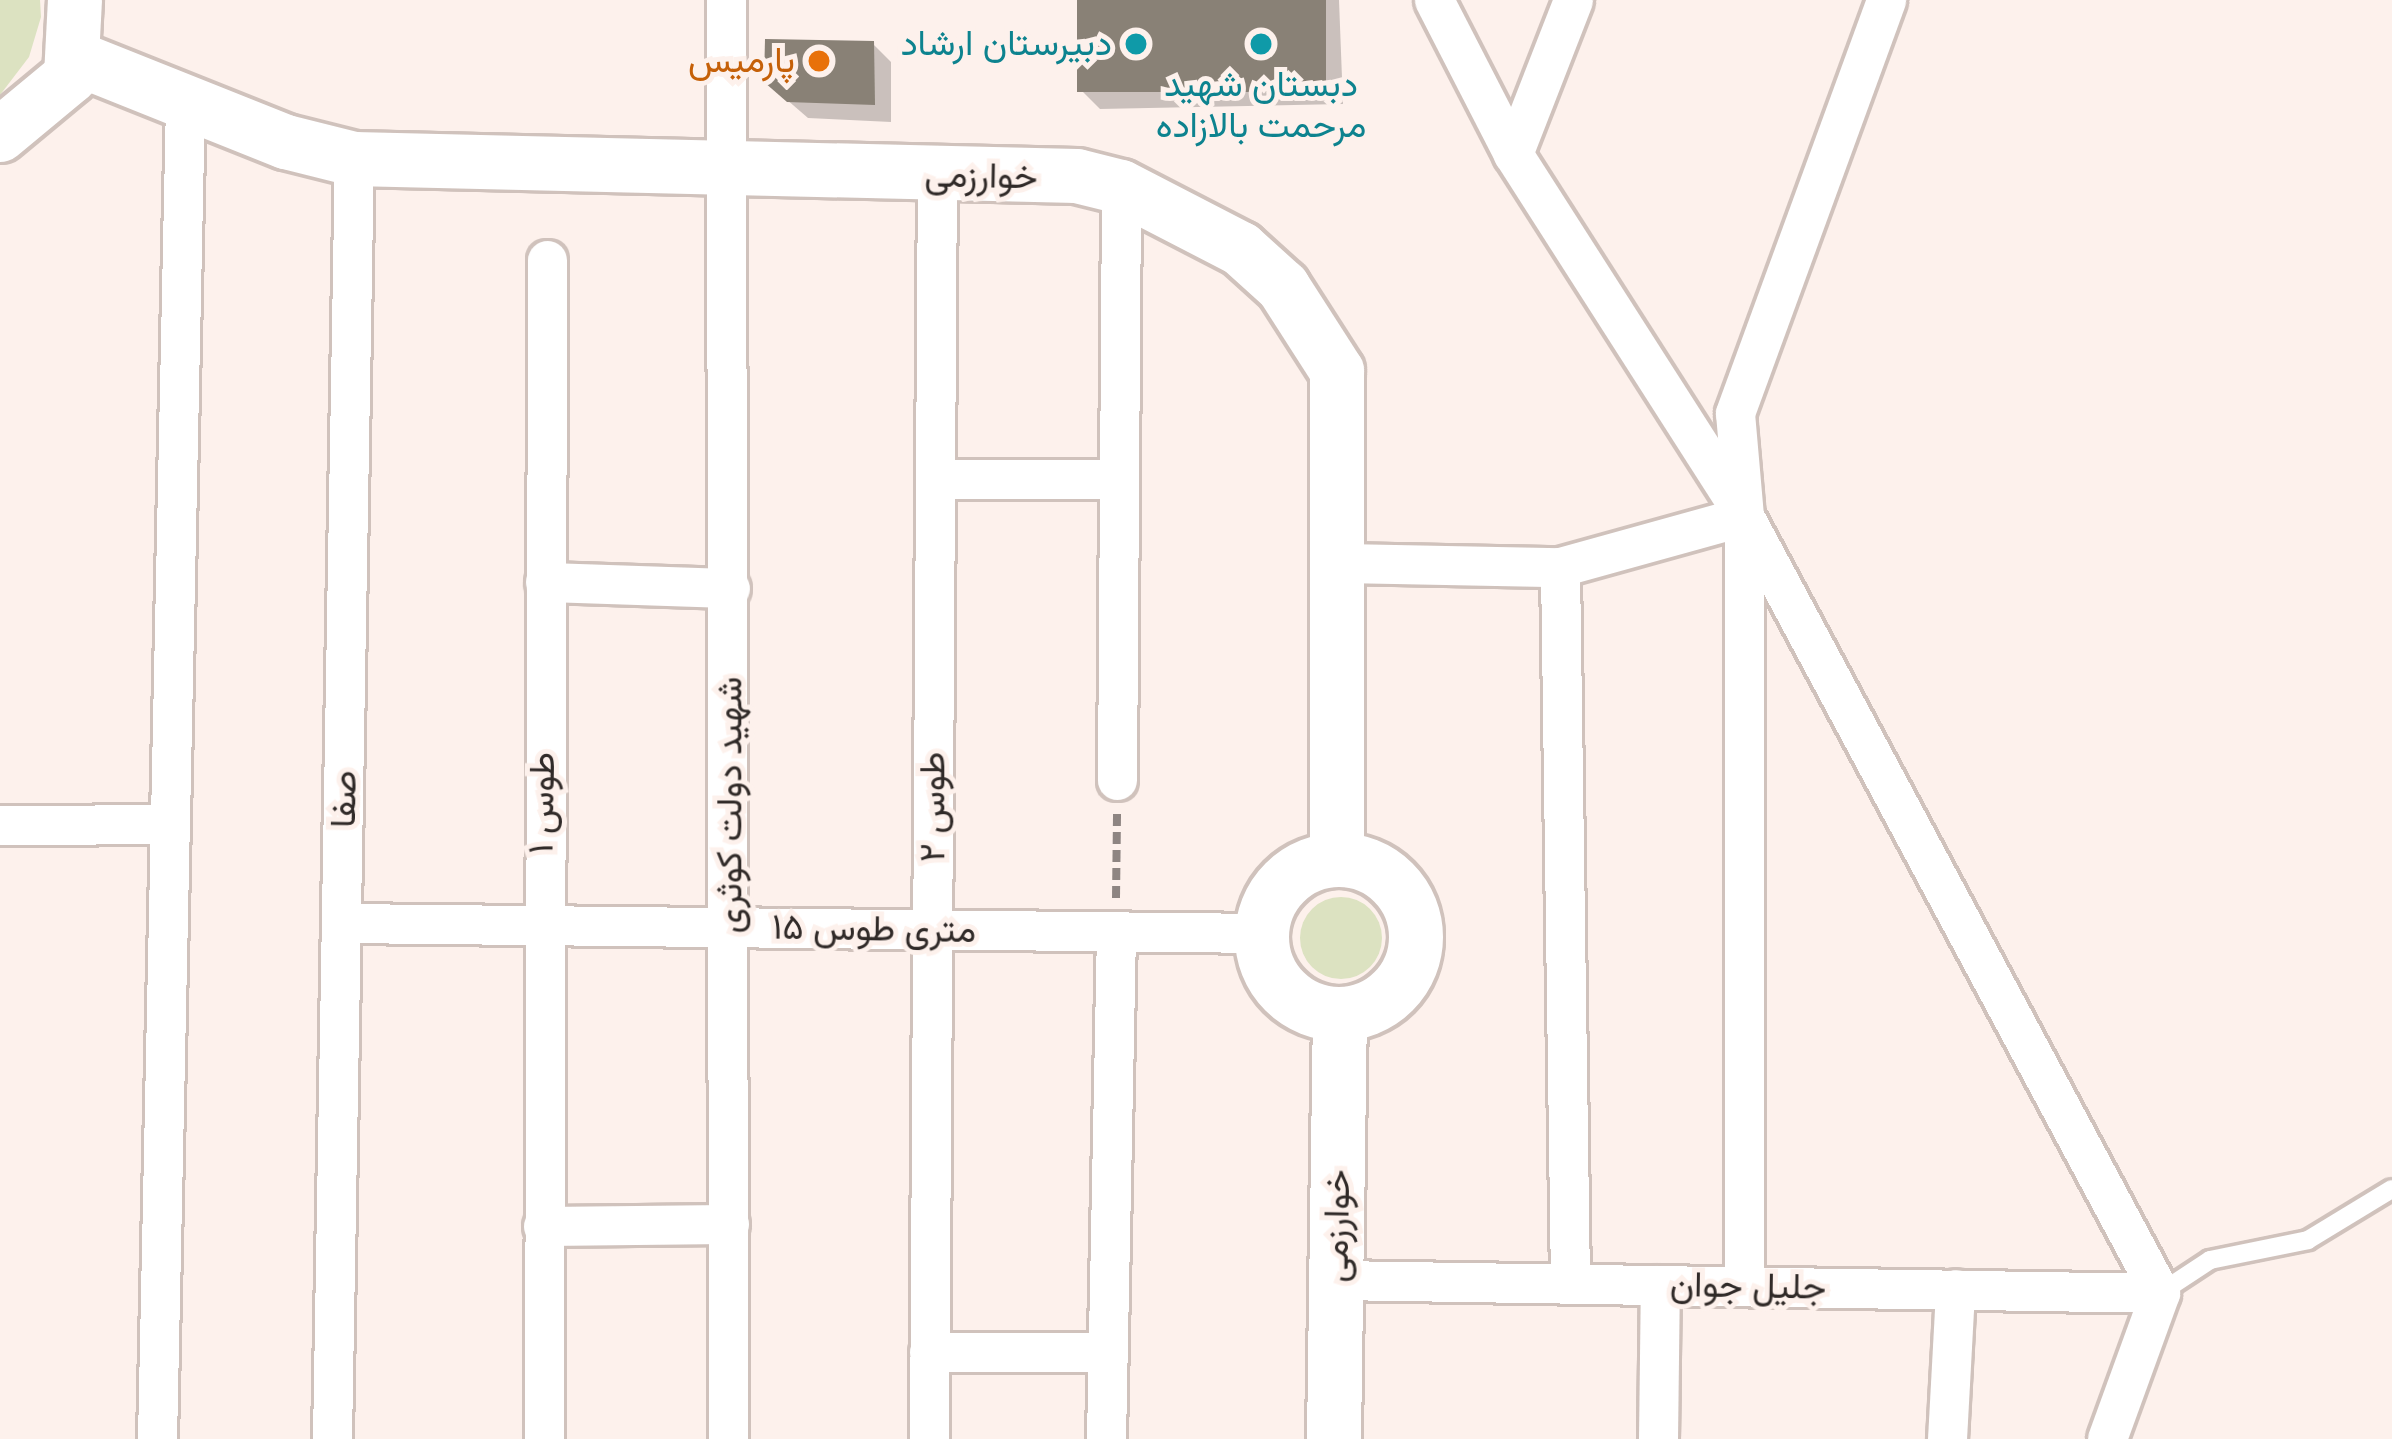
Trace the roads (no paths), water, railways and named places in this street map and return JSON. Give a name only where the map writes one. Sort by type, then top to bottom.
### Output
[{"type":"street","points":[[0,135],[57,95],[78,59],[75,0]]},
{"type":"street","name":"شهید دولت کوثری","points":[[726,0],[731,170],[728,1439]]},
{"type":"street","points":[[1434,0],[1513,154],[1744,516],[2159,1293],[2107,1439]]},
{"type":"street","points":[[1513,154],[1573,0]]},
{"type":"street","points":[[1744,1286],[1744,516],[1735,413],[1886,0]]},
{"type":"street","name":"خوارزمی","points":[[78,59],[286,142],[354,158],[1077,176],[1121,187],[1240,249],[1310,322],[1337,371],[1343,563],[1337,860]]},
{"type":"street","points":[[158,1439],[185,102]]},
{"type":"street","name":"صفا","points":[[332,1439],[354,158]]},
{"type":"street","name":"طوس ۲","points":[[929,1439],[937,176]]},
{"type":"street","points":[[1117,780],[1121,187]]},
{"type":"street","name":"طوس ۱","points":[[544,1439],[540,926],[547,260]]},
{"type":"street","points":[[935,478],[1119,479]]},
{"type":"street","points":[[1343,563],[1560,567],[1744,516]]},
{"type":"street","points":[[1560,567],[1570,1284]]},
{"type":"street","points":[[545,582],[730,588]]},
{"type":"street","points":[[0,825],[168,824]]},
{"type":"street","points":[[1337,860],[1363,863],[1395,884],[1414,917],[1417,943],[1397,989],[1377,1005],[1340,1014],[1303,1006],[1283,991],[1269,970],[1263,933],[1273,896],[1289,878],[1337,860]]},
{"type":"street","name":"۱۵ متری طوس","points":[[342,923],[1263,933]]},
{"type":"street","points":[[1106,1439],[1115,932]]},
{"type":"street","name":"خوارزمی","points":[[1334,1439],[1340,1014]]},
{"type":"street","points":[[543,1226],[729,1225]]},
{"type":"street","name":"جلیل جوان","points":[[1336,1280],[2159,1293]]},
{"type":"street","points":[[1658,1439],[1660,1285]]},
{"type":"street","points":[[1948,1439],[1955,1289]]},
{"type":"street","points":[[929,1352],[1107,1352]]},
{"type":"lane","points":[[2159,1293],[2210,1260],[2308,1240],[2392,1189]]},
{"type":"place","name":"دبیرستان ارشاد","points":[[1136,44]]},
{"type":"place","name":"دبستان شهید مرحمت بالازاده","points":[[1261,44]]},
{"type":"place","name":"پارمیس","points":[[819,61]]}]
